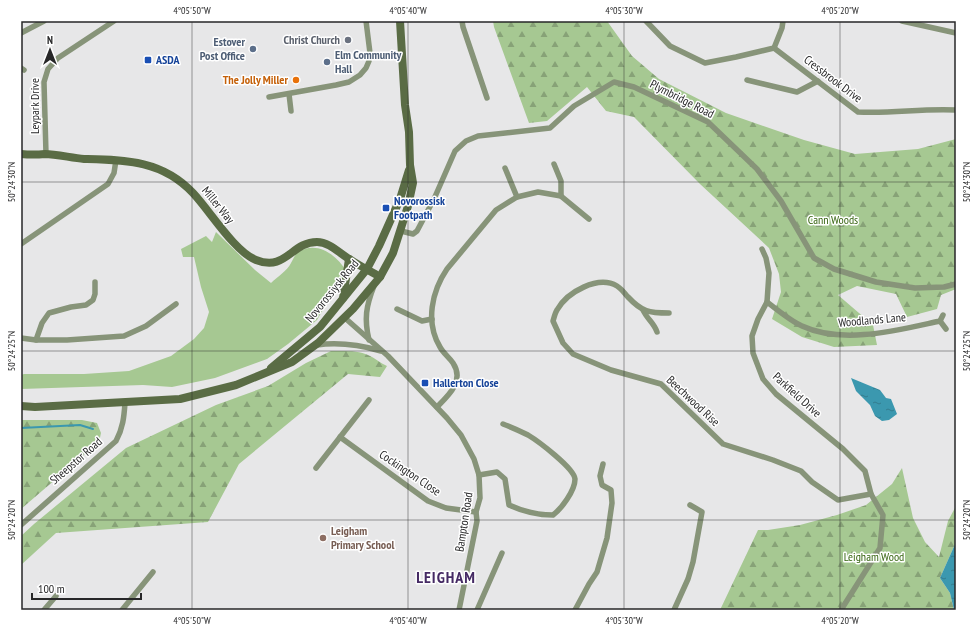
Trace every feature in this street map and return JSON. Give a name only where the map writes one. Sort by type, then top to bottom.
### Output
[{"type":"main road","name":"Novorossiysk Road","points":[[21,406],[36,407],[180,399],[236,385],[292,362],[315,345],[345,318],[378,278],[393,253],[401,231],[413,183],[410,165],[410,132],[405,105],[400,21]]},
{"type":"main road","name":"Miller Way","points":[[21,154],[37,156],[46,154],[116,160],[148,165],[160,169],[173,175],[193,192],[228,236],[245,253],[256,260],[266,263],[274,263],[282,260],[301,246],[317,242],[332,248],[367,269],[378,278]]},
{"type":"main road","name":"Novorossiysk Road","points":[[268,371],[320,327],[367,269],[400,199],[410,165]]},
{"type":"main road","points":[[342,301],[349,259]]},
{"type":"main road","points":[[336,309],[345,318]]},
{"type":"street","points":[[21,33],[44,21]]},
{"type":"street","name":"Leypark Drive","points":[[46,154],[44,82],[48,69],[58,58],[114,21]]},
{"type":"street","points":[[269,97],[348,82],[360,75],[366,68],[370,53],[366,21]]},
{"type":"street","points":[[462,21],[462,27],[487,98]]},
{"type":"street","points":[[646,21],[670,46],[705,63],[774,48],[782,28],[783,21]]},
{"type":"street","points":[[902,21],[956,33]]},
{"type":"street","name":"Cressbrook Drive","points":[[774,48],[858,112],[874,113],[941,109],[956,110]]},
{"type":"street","points":[[747,80],[797,92],[818,81]]},
{"type":"street","name":"Plymbridge Road","points":[[401,231],[412,234],[417,231],[434,199],[455,151],[466,141],[478,136],[550,128],[574,106],[614,82],[634,87],[708,122],[757,169],[780,201],[814,258],[834,269],[876,282],[915,288],[944,287],[956,284]]},
{"type":"street","points":[[288,94],[291,111]]},
{"type":"street","points":[[21,244],[108,184],[114,173],[116,160]]},
{"type":"street","points":[[554,164],[561,181],[561,196]]},
{"type":"street","points":[[505,168],[517,197]]},
{"type":"street","points":[[437,407],[450,395],[454,388],[457,373],[454,365],[440,347],[433,328],[432,301],[441,277],[496,210],[517,197],[538,192],[561,196],[589,219]]},
{"type":"street","name":"Parkfield Drive","points":[[762,249],[766,258],[769,274],[767,302],[758,319],[752,336],[753,353],[763,379],[776,394],[842,449],[865,471],[871,494],[883,514],[880,548],[841,610]]},
{"type":"street","points":[[369,340],[366,319],[367,306],[378,278]]},
{"type":"street","points":[[36,340],[42,323],[49,314],[71,307],[86,305],[93,300],[95,294],[95,282]]},
{"type":"street","name":"Beechwood Rise","points":[[657,332],[654,324],[647,319],[643,310],[638,308],[619,287],[608,283],[590,284],[568,297],[557,310],[553,321],[563,344],[573,354],[611,370],[661,384],[723,444],[773,460],[801,471],[812,482],[838,500],[871,494]]},
{"type":"street","name":"Woodlands Lane","points":[[767,302],[800,326],[820,333],[852,335],[877,333],[940,321]]},
{"type":"street","points":[[21,338],[36,340],[80,340],[124,336],[146,326],[176,304]]},
{"type":"street","points":[[397,309],[422,321],[432,319]]},
{"type":"street","points":[[643,310],[652,313],[669,313]]},
{"type":"street","points":[[943,315],[940,321],[946,329]]},
{"type":"street","name":"Bampton Road","points":[[345,318],[383,352],[437,407],[461,435],[474,459],[479,474],[480,498],[476,512],[477,521],[472,549],[459,610]]},
{"type":"street","points":[[315,345],[328,343],[353,344],[383,352]]},
{"type":"street","points":[[316,468],[369,400]]},
{"type":"street","name":"Sheepstor Road","points":[[21,525],[116,441],[124,424],[125,403]]},
{"type":"street","points":[[479,474],[497,472],[505,479],[510,505],[520,510],[536,514],[553,515],[560,510],[571,494],[575,479],[565,464],[530,436],[503,424]]},
{"type":"street","name":"Cockington Close","points":[[340,437],[428,501],[446,508],[476,512]]},
{"type":"street","points":[[575,610],[597,572],[608,535],[612,503],[611,490],[602,485],[600,476],[603,464]]},
{"type":"street","points":[[674,610],[688,579],[702,512],[690,505]]},
{"type":"street","points":[[477,610],[502,553]]},
{"type":"street","points":[[122,610],[153,572]]},
{"type":"street","points":[[44,610],[56,596]]},
{"type":"green space","name":"Cann Woods","points":[[493,21],[607,21],[632,56],[659,79],[726,113],[804,140],[855,154],[918,149],[956,139],[956,289],[941,295],[937,309],[907,317],[896,294],[857,286],[838,295],[873,325],[877,345],[834,347],[802,337],[772,319],[781,292],[779,274],[769,248],[700,184],[634,117],[606,111],[587,87],[547,121],[529,123]]},
{"type":"green space","points":[[216,232],[255,270],[271,283],[287,269],[297,253],[304,249],[311,248],[318,248],[325,251],[337,259],[346,271],[342,287],[327,303],[317,320],[288,344],[267,359],[215,378],[172,387],[143,385],[21,389],[21,375],[24,374],[84,374],[129,371],[171,356],[194,339],[204,328],[209,312],[194,257],[183,257],[181,249],[206,236],[212,242]]},
{"type":"green space","points":[[331,351],[364,353],[387,366],[380,377],[348,374],[239,464],[208,522],[56,533],[21,565],[21,536],[126,448],[216,405],[268,386],[306,363]]},
{"type":"green space","points":[[21,420],[82,420],[97,423],[101,433],[99,442],[21,509]]},
{"type":"green space","name":"Leigham Wood","points":[[902,468],[913,518],[925,542],[939,557],[948,521],[956,506],[956,542],[940,578],[950,593],[954,610],[720,610],[758,530],[800,525],[866,505],[892,484]]},
{"type":"water","points":[[851,378],[880,390],[886,398],[891,399],[897,414],[889,420],[882,421],[875,416],[870,405],[856,391]]},
{"type":"water","points":[[956,542],[956,610],[954,610],[950,593],[940,578]]},
{"type":"waterway","points":[[21,428],[80,425],[93,429]]},
{"type":"place","name":"Christ Church","points":[[348,40]]},
{"type":"place","name":"Estover Post Office","points":[[253,49]]},
{"type":"place","name":"ASDA","points":[[148,60]]},
{"type":"place","name":"Elm Community Hall","points":[[327,62]]},
{"type":"place","name":"The Jolly Miller","points":[[296,80]]},
{"type":"place","name":"Novorossisk Footpath","points":[[386,208]]},
{"type":"place","name":"Hallerton Close","points":[[425,383]]},
{"type":"place","name":"Leigham Primary School","points":[[323,538]]},
{"type":"district","name":"LEIGHAM","points":[[446,577]]}]
